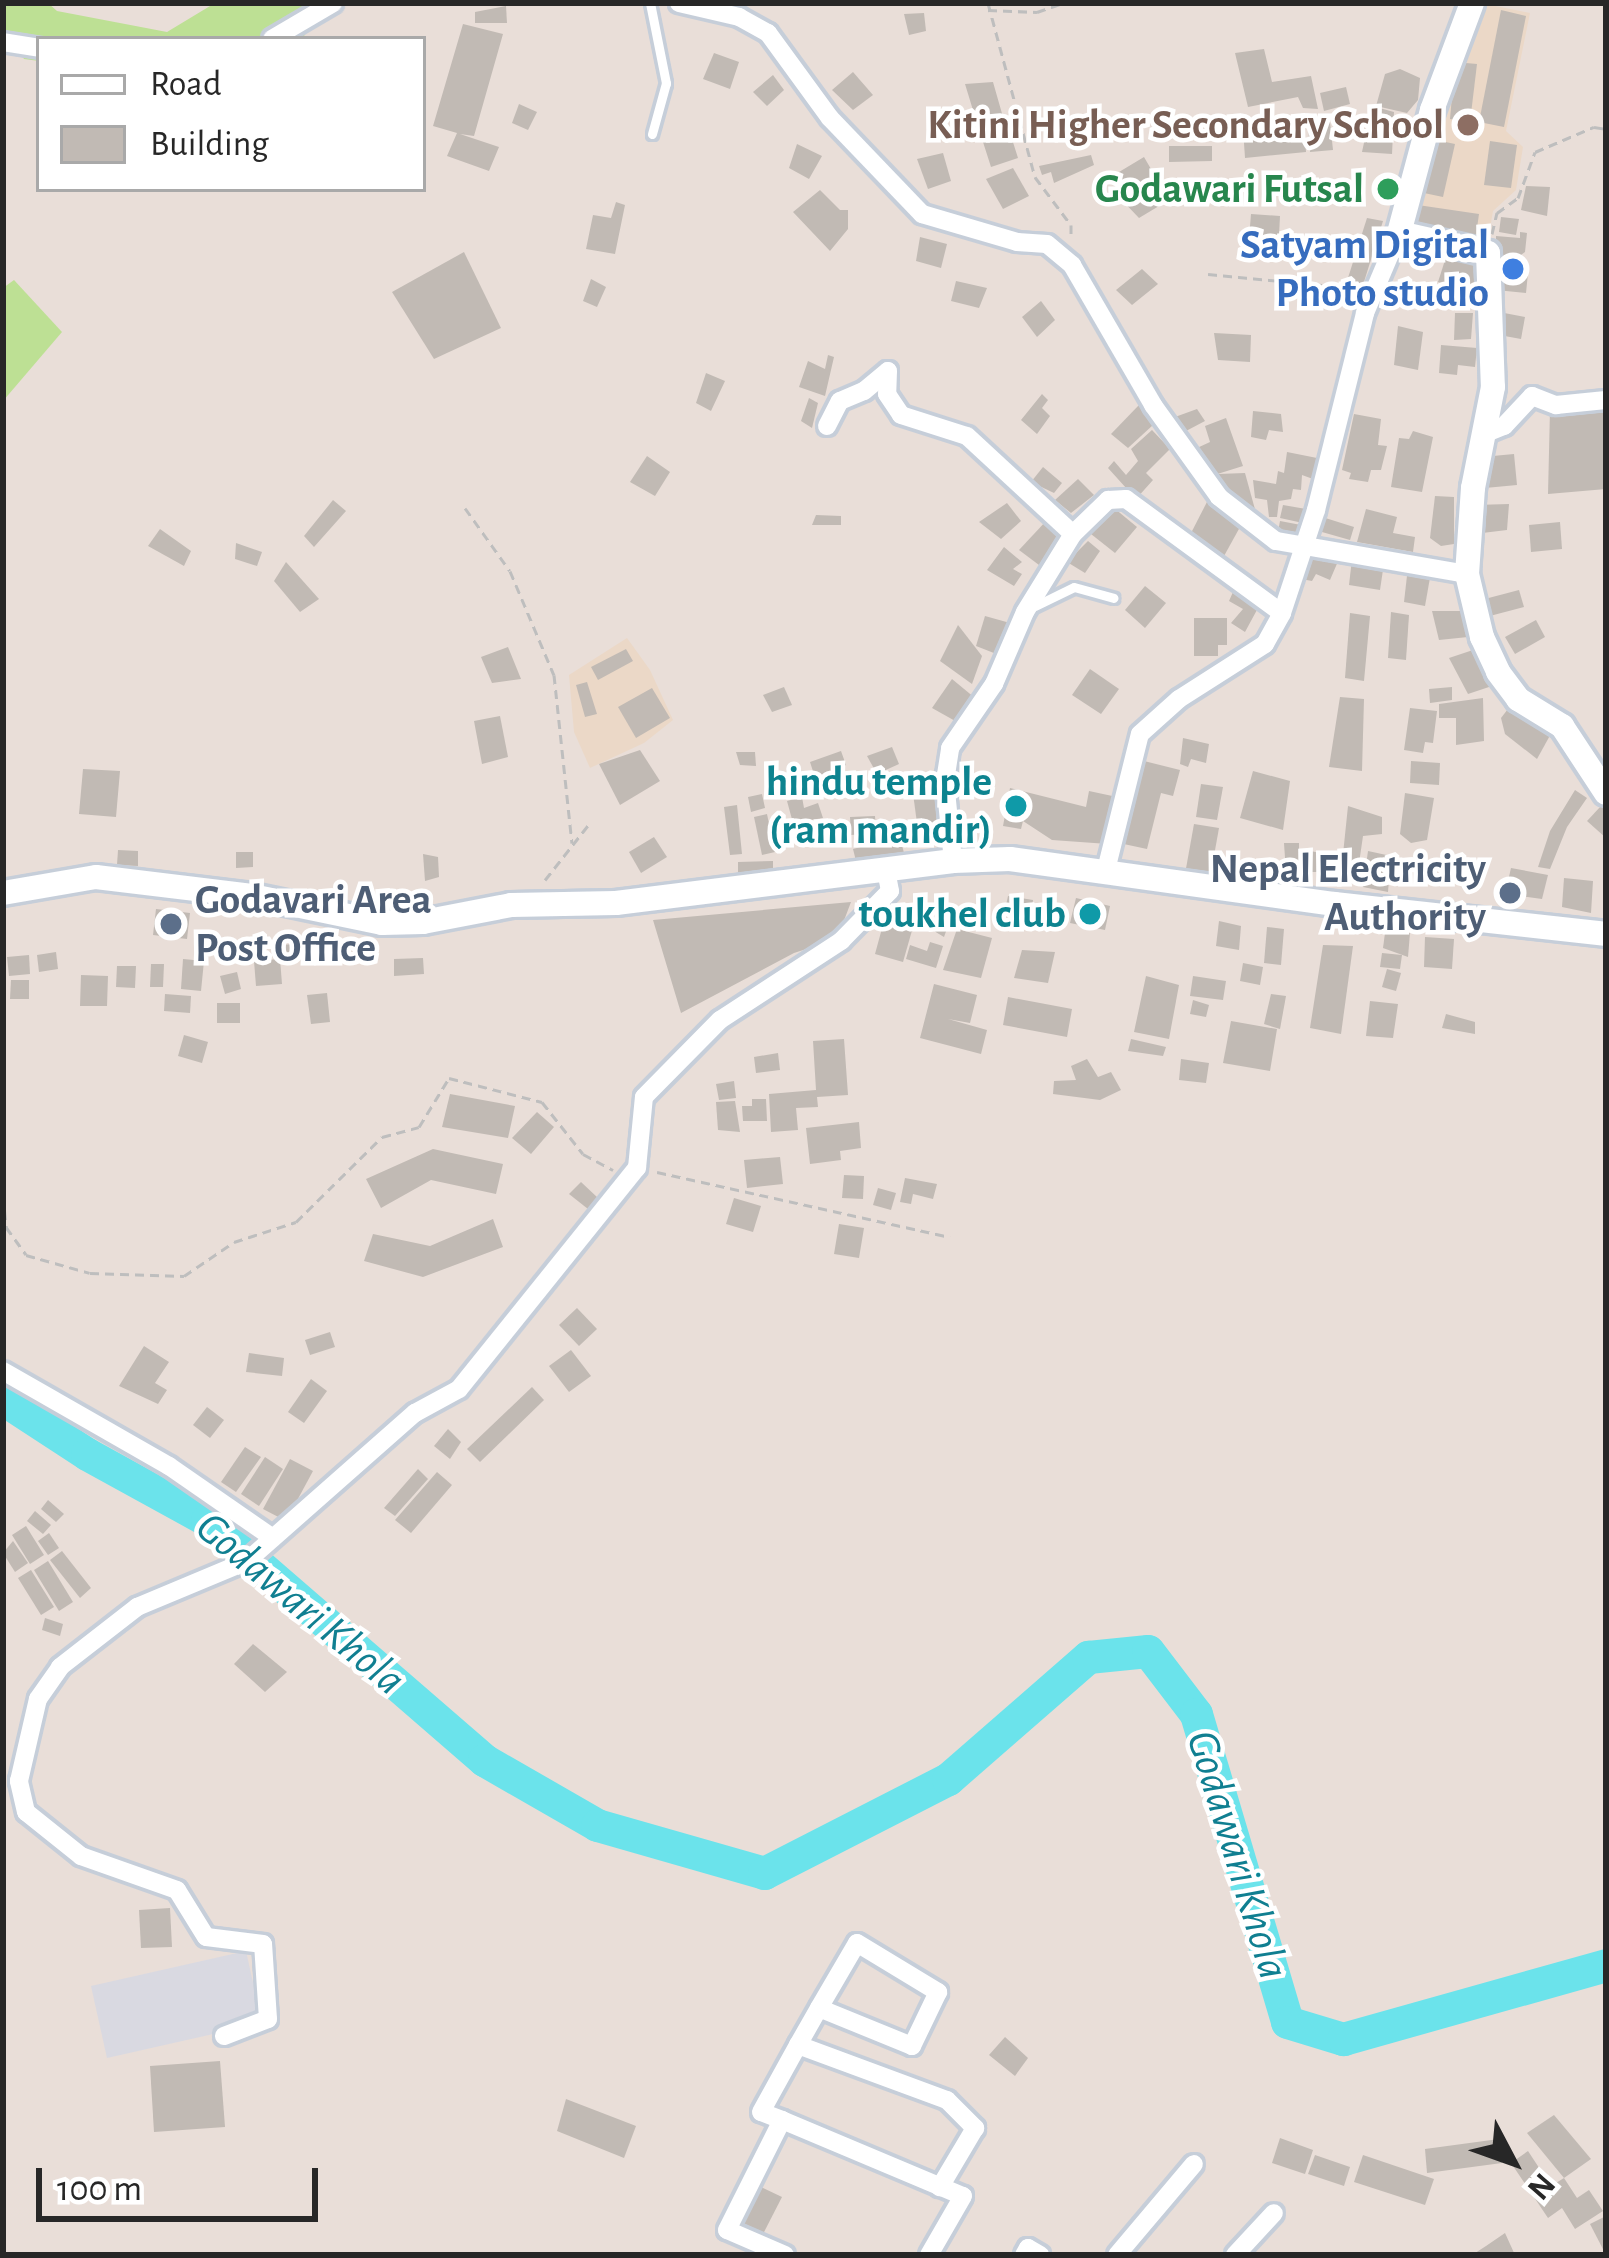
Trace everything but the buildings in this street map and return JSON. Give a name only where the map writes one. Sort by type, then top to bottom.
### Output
[{"type":"street","points":[[277,36],[333,3]]},
{"type":"street","points":[[679,3],[740,17],[768,33],[830,118],[922,214],[1016,242],[1047,244],[1072,265],[1153,405],[1219,497],[1276,541],[1467,574]]},
{"type":"street","points":[[1105,874],[1139,734],[1179,698],[1265,644],[1282,613],[1372,293],[1399,233],[1432,110],[1472,3]]},
{"type":"street","points":[[3,42],[36,48]]},
{"type":"street","points":[[1399,233],[1488,253],[1493,387],[1473,488],[1467,574],[1482,638],[1498,672],[1518,699],[1562,726],[1606,793]]},
{"type":"street","points":[[827,427],[840,401],[864,392],[888,371],[887,394],[901,415],[967,436],[1073,534]]},
{"type":"street","points":[[1484,434],[1504,426],[1532,396],[1556,405],[1606,400]]},
{"type":"street","points":[[953,861],[945,781],[950,748],[994,684],[1025,612],[1073,534],[1108,500],[1120,496],[1282,613]]},
{"type":"street","points":[[3,893],[96,877],[252,896],[382,923],[547,905],[616,903],[953,861],[1010,859],[1606,934]]},
{"type":"street","points":[[224,2036],[268,2019],[263,1944],[206,1936],[177,1890],[81,1856],[26,1812],[20,1781],[38,1699],[60,1667],[137,1607],[247,1561],[415,1413],[459,1389],[637,1168],[644,1097],[720,1020],[841,940],[890,891],[886,869]]},
{"type":"street","points":[[3,1371],[169,1466],[273,1538]]},
{"type":"street","points":[[819,2008],[912,2046],[938,1992],[856,1943],[798,2044],[761,2112],[963,2196],[929,2255]]},
{"type":"street","points":[[798,2044],[946,2100],[975,2128],[940,2187]]},
{"type":"street","points":[[782,2120],[727,2230],[785,2255]]},
{"type":"street","points":[[1117,2255],[1194,2164]]},
{"type":"street","points":[[1235,2255],[1274,2213]]},
{"type":"street","points":[[1024,2255],[1028,2248],[1040,2255]]},
{"type":"lane","points":[[650,3],[666,83],[652,134]]},
{"type":"lane","points":[[1025,612],[1074,587],[1114,598]]},
{"type":"path","points":[[988,3],[1035,177],[1071,224],[1072,265]]},
{"type":"path","points":[[987,10],[1036,12],[1063,3]]},
{"type":"path","points":[[1488,253],[1498,213],[1518,198],[1535,152],[1594,128],[1606,129]]},
{"type":"path","points":[[1208,274],[1335,283],[1372,293]]},
{"type":"path","points":[[465,508],[510,571],[554,675],[572,843]]},
{"type":"path","points":[[547,905],[543,883],[589,824]]},
{"type":"path","points":[[3,1196],[6,1227],[26,1255],[90,1274],[184,1276],[234,1242],[296,1222],[382,1137],[419,1126],[449,1078],[542,1102],[583,1154],[620,1174],[637,1168],[950,1237]]},
{"type":"shaded area","name":"Kitini Higher Secondary School","points":[[1481,3],[1530,13],[1506,131],[1523,147],[1516,190],[1493,211],[1487,246],[1404,227]]},
{"type":"shaded area","points":[[627,638],[650,670],[673,720],[644,743],[590,768],[574,732],[569,675]]},
{"type":"shaded area","points":[[246,1951],[262,2023],[107,2058],[91,1986]]},
{"type":"green space","points":[[3,3],[48,3],[57,11],[167,32],[215,3],[326,3],[304,36],[36,36],[36,61],[24,59],[3,26]]},
{"type":"green space","points":[[14,280],[62,332],[3,401],[3,288]]},
{"type":"waterway","name":"Godawari Khola","points":[[3,1399],[87,1454],[207,1520],[484,1760],[597,1825],[764,1873],[948,1779],[1088,1657],[1148,1651],[1196,1714],[1287,2022],[1343,2039],[1606,1965]]},
{"type":"place","name":"Kitini Higher Secondary School","points":[[1468,125]]},
{"type":"place","name":"Godawari Futsal","points":[[1388,189]]},
{"type":"place","name":"Satyam Digital Photo studio","points":[[1513,269]]},
{"type":"place","name":"hindu temple (ram mandir)","points":[[1016,806]]},
{"type":"place","name":"Nepal Electricity Authority","points":[[1510,893]]},
{"type":"place","name":"toukhel club","points":[[1090,914]]},
{"type":"place","name":"Godavari Area Post Office","points":[[171,924]]}]
